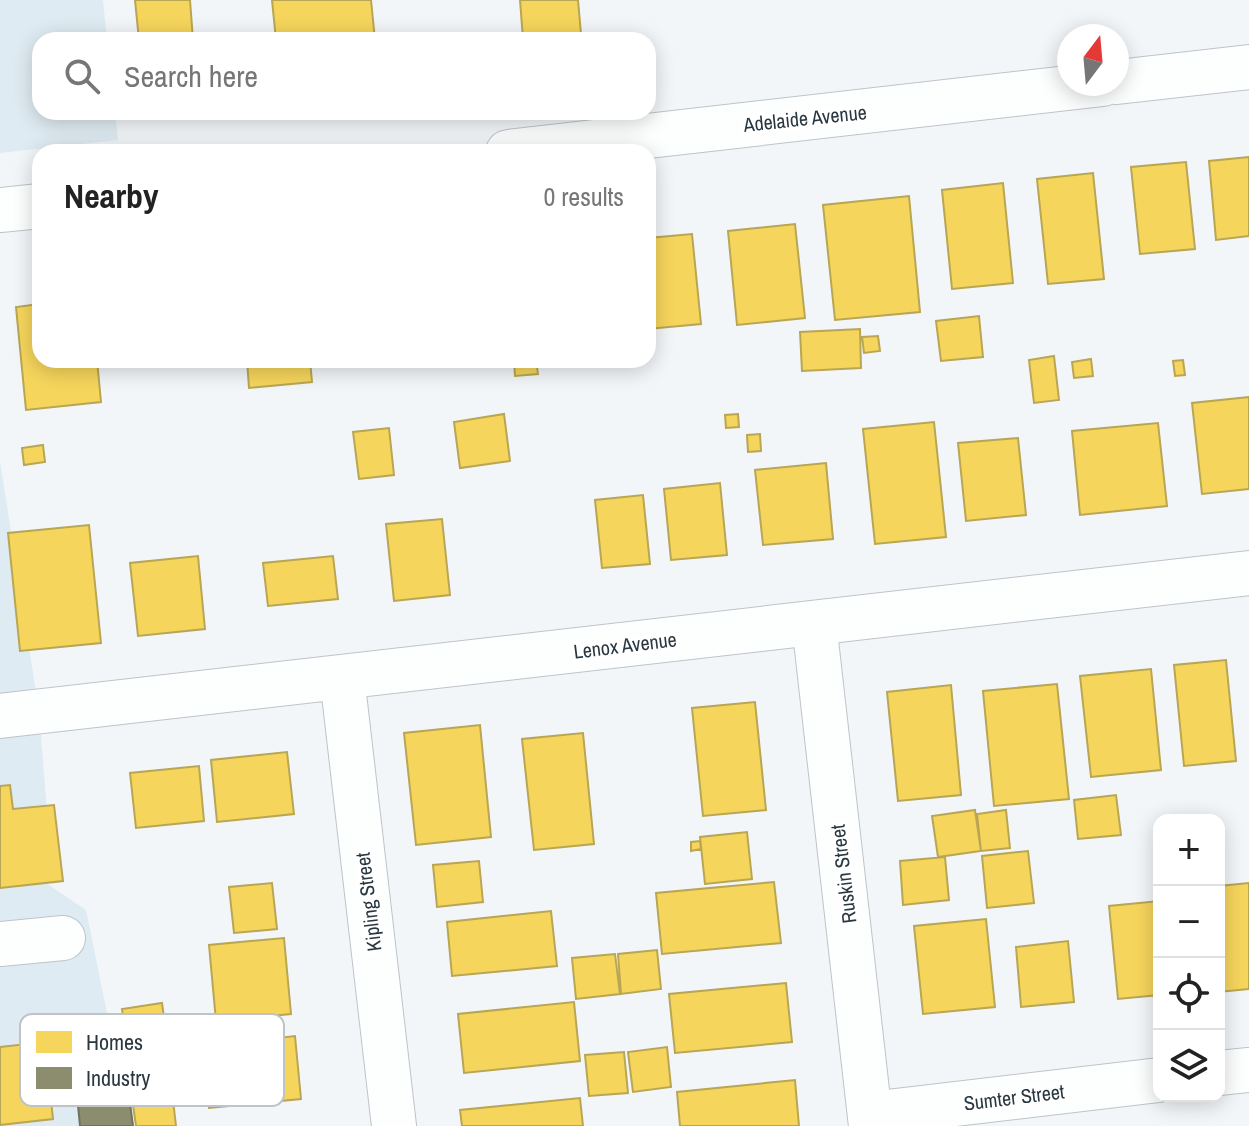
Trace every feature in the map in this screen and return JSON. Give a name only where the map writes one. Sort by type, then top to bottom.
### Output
[{"type":"street","points":[[1129,81],[1249,67]]},
{"type":"street","name":"Adelaide Avenue","points":[[578,144],[1057,89]]},
{"type":"street","points":[[0,210],[32,207]]},
{"type":"street","name":"Lenox Avenue","points":[[0,716],[1249,573]]},
{"type":"street","name":"Ruskin Street","points":[[814,623],[871,1120]]},
{"type":"street","name":"Kipling Street","points":[[342,677],[394,1126]]},
{"type":"street","points":[[0,944],[63,938]]},
{"type":"street","points":[[1225,1072],[1249,1070]]},
{"type":"street","name":"Sumter Street","points":[[871,1120],[1153,1081]]},
{"type":"shaded area","points":[[0,0],[103,0],[106,32],[32,32],[32,120],[116,120],[118,140],[32,144],[32,149],[0,153]]},
{"type":"shaded area","points":[[0,461],[39,711],[47,812],[37,877],[86,910],[107,1014],[20,1014],[20,1106],[126,1106],[129,1120],[127,1126],[0,1126]]},
{"type":"building: Homes","points":[[135,0],[190,0],[192,32],[138,32]]},
{"type":"building: Homes","points":[[272,0],[371,0],[374,32],[275,32]]},
{"type":"building: Homes","points":[[520,0],[578,0],[581,32],[522,32]]},
{"type":"building: Homes","points":[[1249,157],[1249,236],[1216,240],[1209,161]]},
{"type":"building: Homes","points":[[1186,162],[1195,249],[1140,254],[1131,167]]},
{"type":"building: Homes","points":[[1093,173],[1104,279],[1048,284],[1037,179]]},
{"type":"building: Homes","points":[[1003,183],[1013,283],[952,289],[942,190]]},
{"type":"building: Homes","points":[[909,196],[920,312],[835,320],[823,205]]},
{"type":"building: Homes","points":[[795,224],[805,318],[737,325],[728,231]]},
{"type":"building: Homes","points":[[692,234],[701,324],[656,328],[656,237]]},
{"type":"building: Homes","points":[[32,305],[32,368],[98,368],[101,402],[26,410],[16,307]]},
{"type":"building: Homes","points":[[979,316],[983,357],[941,361],[936,321]]},
{"type":"building: Homes","points":[[860,329],[861,368],[802,371],[800,332]]},
{"type":"building: Homes","points":[[878,336],[880,351],[864,353],[862,337]]},
{"type":"building: Homes","points":[[1054,356],[1059,400],[1034,403],[1029,360]]},
{"type":"building: Homes","points":[[1091,359],[1093,376],[1074,378],[1072,362]]},
{"type":"building: Homes","points":[[1183,360],[1185,375],[1175,376],[1173,361]]},
{"type":"building: Homes","points":[[248,368],[311,368],[312,382],[249,388]]},
{"type":"building: Homes","points":[[514,368],[537,368],[538,374],[515,376]]},
{"type":"building: Homes","points":[[1249,397],[1249,489],[1202,494],[1192,403]]},
{"type":"building: Homes","points":[[504,414],[510,461],[460,468],[454,422]]},
{"type":"building: Homes","points":[[738,414],[739,427],[726,428],[725,415]]},
{"type":"building: Homes","points":[[934,422],[946,537],[875,544],[863,429]]},
{"type":"building: Homes","points":[[1158,423],[1167,506],[1080,515],[1072,431]]},
{"type":"building: Homes","points":[[389,428],[394,475],[359,479],[353,432]]},
{"type":"building: Homes","points":[[760,434],[761,451],[748,452],[747,435]]},
{"type":"building: Homes","points":[[1018,438],[1026,515],[966,521],[958,443]]},
{"type":"building: Homes","points":[[43,445],[45,462],[24,465],[22,448]]},
{"type":"building: Homes","points":[[826,463],[833,539],[763,545],[755,470]]},
{"type":"building: Homes","points":[[720,483],[727,555],[671,560],[664,489]]},
{"type":"building: Homes","points":[[643,495],[650,564],[602,568],[595,500]]},
{"type":"building: Homes","points":[[442,519],[450,595],[394,601],[386,524]]},
{"type":"building: Homes","points":[[89,525],[101,643],[20,651],[8,533]]},
{"type":"building: Homes","points":[[198,556],[205,629],[138,636],[130,563]]},
{"type":"building: Homes","points":[[333,556],[338,599],[268,606],[263,563]]},
{"type":"building: Homes","points":[[1226,660],[1236,761],[1184,766],[1174,665]]},
{"type":"building: Homes","points":[[1151,669],[1161,770],[1091,777],[1080,676]]},
{"type":"building: Homes","points":[[1057,684],[1069,799],[994,806],[983,691]]},
{"type":"building: Homes","points":[[951,685],[961,795],[898,801],[887,692]]},
{"type":"building: Homes","points":[[755,702],[766,810],[703,816],[692,708]]},
{"type":"building: Homes","points":[[480,725],[491,837],[416,845],[404,733]]},
{"type":"building: Homes","points":[[583,733],[594,844],[534,850],[522,739]]},
{"type":"building: Homes","points":[[287,752],[294,814],[217,822],[211,760]]},
{"type":"building: Homes","points":[[199,766],[204,821],[136,828],[130,773]]},
{"type":"building: Homes","points":[[10,785],[13,809],[54,805],[63,881],[0,888],[0,786]]},
{"type":"building: Homes","points":[[1116,795],[1121,835],[1078,839],[1074,800]]},
{"type":"building: Homes","points":[[975,810],[981,851],[938,857],[932,816]]},
{"type":"building: Homes","points":[[1006,810],[1010,848],[981,851],[977,814]]},
{"type":"building: Homes","points":[[747,832],[752,879],[705,884],[700,837]]},
{"type":"building: Homes","points":[[700,841],[701,849],[691,851],[691,842]]},
{"type":"building: Homes","points":[[1028,851],[1034,903],[987,908],[982,856]]},
{"type":"building: Homes","points":[[945,857],[949,900],[903,905],[900,861]]},
{"type":"building: Homes","points":[[479,861],[483,902],[437,907],[433,865]]},
{"type":"building: Homes","points":[[774,882],[781,943],[662,954],[656,893]]},
{"type":"building: Homes","points":[[272,883],[277,929],[234,933],[229,887]]},
{"type":"building: Homes","points":[[1249,883],[1249,989],[1225,991],[1225,885]]},
{"type":"building: Homes","points":[[1153,902],[1153,996],[1118,999],[1109,906]]},
{"type":"building: Homes","points":[[551,911],[557,966],[452,976],[447,922]]},
{"type":"building: Homes","points":[[986,919],[995,1007],[923,1014],[914,926]]},
{"type":"building: Homes","points":[[284,938],[291,1014],[215,1014],[209,945]]},
{"type":"building: Homes","points":[[1068,941],[1074,1002],[1021,1007],[1016,947]]},
{"type":"building: Homes","points":[[657,950],[661,989],[621,994],[618,954]]},
{"type":"building: Homes","points":[[615,954],[620,994],[576,999],[572,958]]},
{"type":"building: Homes","points":[[786,983],[792,1042],[675,1053],[669,994]]},
{"type":"building: Homes","points":[[574,1002],[580,1061],[464,1073],[458,1014]]},
{"type":"building: Homes","points":[[162,1003],[164,1014],[123,1014],[122,1009]]},
{"type":"building: Homes","points":[[295,1036],[301,1099],[284,1101],[284,1037]]},
{"type":"building: Homes","points":[[20,1045],[20,1106],[52,1106],[53,1119],[0,1125],[0,1047]]},
{"type":"building: Homes","points":[[667,1047],[671,1087],[633,1092],[628,1052]]},
{"type":"building: Homes","points":[[624,1052],[628,1093],[589,1096],[585,1055]]},
{"type":"building: Homes","points":[[795,1080],[799,1126],[680,1126],[677,1092]]},
{"type":"building: Homes","points":[[580,1098],[583,1126],[462,1126],[460,1110]]},
{"type":"building: Homes","points":[[133,1106],[174,1106],[176,1126],[136,1126]]},
{"type":"building: Industry","points":[[78,1106],[130,1106],[133,1126],[80,1126]]}]
